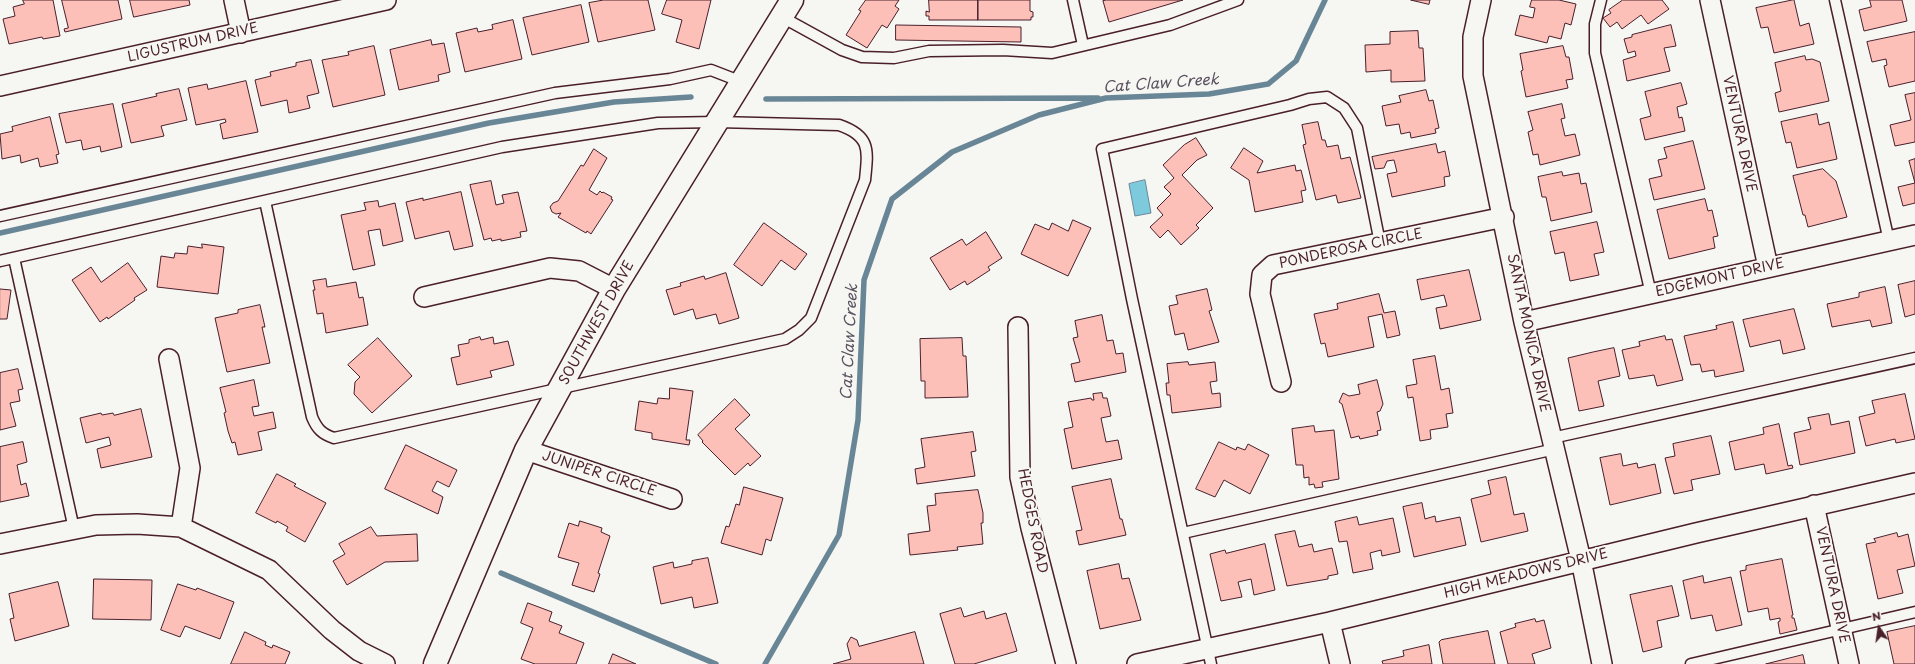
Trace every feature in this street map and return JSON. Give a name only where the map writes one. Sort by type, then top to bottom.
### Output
[{"type":"main road","name":"SOUTHWEST DRIVE","points":[[435,664],[526,450],[614,289],[787,8]]},
{"type":"street","points":[[234,0],[241,33]]},
{"type":"street","name":"LIGUSTRUM DRIVE","points":[[0,86],[386,0]]},
{"type":"street","name":"SANTA MONICA DRIVE","points":[[1481,0],[1473,37],[1473,76],[1504,217],[1524,322],[1581,560],[1602,664]]},
{"type":"street","name":"VENTURA DRIVE","points":[[1710,0],[1768,268]]},
{"type":"street","name":"PONDEROSA CIRCLE","points":[[1281,382],[1260,294],[1262,275],[1273,265],[1504,217]]},
{"type":"street","name":"EDGEMONT DRIVE","points":[[1524,322],[1915,236]]},
{"type":"street","points":[[424,297],[550,268],[579,271],[614,289]]},
{"type":"street","name":"HEDGES ROAD","points":[[1018,327],[1020,477],[1031,528],[1066,664]]},
{"type":"street","points":[[170,359],[190,468],[181,527]]},
{"type":"street","name":"JUNIPER CIRCLE","points":[[526,450],[672,499]]},
{"type":"street","name":"HIGH MEADOWS DRIVE","points":[[1137,664],[1210,656],[1330,622],[1581,560],[1814,505],[1915,483]]},
{"type":"street","name":"VENTURA DRIVE","points":[[1814,505],[1849,664]]},
{"type":"street","points":[[0,544],[96,525],[137,524],[181,527],[269,570],[332,630],[359,651],[385,664]]},
{"type":"street","points":[[1330,622],[1340,664]]},
{"type":"lane","points":[[1073,0],[1084,45]]},
{"type":"lane","points":[[787,8],[842,50],[862,57],[894,58],[929,51],[1003,50],[1052,53],[1170,25],[1238,0]]},
{"type":"lane","points":[[1601,0],[1595,24],[1595,53],[1651,294]]},
{"type":"lane","points":[[1835,0],[1889,241]]},
{"type":"lane","points":[[0,216],[555,93],[670,79],[711,70],[742,82]]},
{"type":"lane","points":[[1210,656],[1132,299],[1102,149],[1290,105],[1309,99],[1327,97],[1344,108],[1357,128],[1380,243]]},
{"type":"lane","points":[[0,261],[502,147],[658,123],[717,122],[839,125],[852,130],[861,137],[866,148],[867,158],[865,180],[811,318],[799,330],[785,339],[334,438],[324,435],[317,427],[312,417],[265,201]]},
{"type":"lane","points":[[14,258],[74,530]]},
{"type":"lane","points":[[1183,533],[1915,358]]},
{"type":"lane","points":[[1691,664],[1722,660],[1915,612]]},
{"type":"water","points":[[1145,180],[1151,213],[1135,216],[1129,184]]},
{"type":"building","points":[[23,0],[53,0],[60,36],[43,39],[42,37],[9,44],[3,19],[15,16],[13,7],[24,4]]},
{"type":"building","points":[[62,0],[118,0],[122,19],[65,32],[64,29],[68,28]]},
{"type":"building","points":[[130,0],[189,0],[190,5],[134,17]]},
{"type":"building","points":[[604,0],[648,0],[655,30],[598,42],[589,3]]},
{"type":"building","points":[[667,0],[711,0],[699,49],[676,42],[682,20],[662,14]]},
{"type":"building","points":[[866,0],[899,0],[895,6],[899,9],[887,28],[882,25],[867,48],[846,35]]},
{"type":"building","points":[[929,0],[978,0],[978,20],[929,20],[929,16],[926,16],[926,11],[929,12]]},
{"type":"building","points":[[978,0],[1030,0],[1030,11],[1033,12],[1033,17],[1031,17],[1031,20],[978,20]]},
{"type":"building","points":[[1183,0],[1109,22],[1103,1]]},
{"type":"building","points":[[1411,0],[1430,0],[1429,4]]},
{"type":"building","points":[[1532,0],[1559,0],[1576,4],[1571,25],[1565,23],[1561,39],[1549,36],[1547,43],[1515,35],[1520,15],[1533,18],[1535,8],[1530,7]]},
{"type":"building","points":[[1623,0],[1662,0],[1669,9],[1648,24],[1641,15],[1622,29],[1617,22],[1610,27],[1603,18],[1611,13],[1609,10]]},
{"type":"building","points":[[1794,0],[1800,26],[1809,23],[1814,44],[1774,53],[1768,27],[1761,28],[1756,8]]},
{"type":"building","points":[[1870,0],[1902,0],[1907,21],[1864,31],[1859,10],[1871,7]]},
{"type":"building","points":[[581,5],[589,42],[532,55],[523,18]]},
{"type":"building","points":[[513,20],[522,59],[465,72],[456,33],[477,28],[478,32],[493,29],[492,25]]},
{"type":"building","points":[[896,25],[1021,27],[1021,42],[896,40]]},
{"type":"building","points":[[1671,25],[1676,46],[1664,48],[1670,71],[1627,81],[1623,60],[1636,56],[1635,51],[1628,53],[1624,39],[1632,37],[1632,35]]},
{"type":"building","points":[[1418,31],[1419,48],[1423,48],[1425,81],[1391,82],[1391,70],[1366,72],[1365,45],[1390,44],[1390,32]]},
{"type":"building","points":[[1915,32],[1915,81],[1889,87],[1884,66],[1887,65],[1886,59],[1872,62],[1867,42]]},
{"type":"building","points":[[431,40],[432,45],[444,43],[450,72],[438,75],[439,81],[399,90],[390,50]]},
{"type":"building","points":[[374,46],[385,95],[333,107],[322,60],[349,55],[348,52]]},
{"type":"building","points":[[1563,46],[1566,57],[1569,57],[1573,79],[1566,80],[1568,88],[1526,97],[1521,71],[1523,70],[1520,54]]},
{"type":"building","points":[[1805,56],[1806,60],[1812,59],[1820,62],[1829,101],[1779,112],[1775,93],[1781,91],[1775,63]]},
{"type":"building","points":[[311,60],[319,93],[307,96],[310,108],[289,113],[287,100],[261,106],[255,80],[271,76],[270,72],[296,66],[296,63]]},
{"type":"building","points":[[246,81],[258,132],[223,139],[220,124],[226,122],[225,119],[196,125],[188,88],[207,84],[208,89]]},
{"type":"building","points":[[1681,83],[1687,104],[1677,107],[1679,118],[1682,117],[1685,131],[1645,140],[1640,119],[1651,116],[1645,92]]},
{"type":"building","points":[[179,89],[187,120],[161,126],[164,136],[131,143],[122,104]]},
{"type":"building","points":[[1426,90],[1429,101],[1433,100],[1439,128],[1435,129],[1436,133],[1411,138],[1410,132],[1401,134],[1399,124],[1386,126],[1382,106],[1401,102],[1399,96]]},
{"type":"building","points":[[1915,93],[1915,142],[1895,146],[1890,125],[1911,120],[1905,95]]},
{"type":"building","points":[[113,104],[122,147],[101,152],[100,146],[83,150],[81,140],[66,143],[59,114]]},
{"type":"building","points":[[1562,104],[1565,118],[1561,119],[1565,136],[1575,134],[1580,155],[1540,165],[1538,154],[1533,155],[1528,132],[1533,130],[1528,112]]},
{"type":"building","points":[[1817,114],[1819,125],[1829,122],[1837,159],[1797,168],[1791,142],[1786,143],[1781,122]]},
{"type":"building","points":[[50,117],[59,154],[56,155],[58,163],[40,167],[38,158],[21,163],[20,155],[2,159],[0,134],[13,131],[12,127]]},
{"type":"building","points":[[1318,122],[1322,140],[1325,140],[1327,147],[1338,145],[1341,159],[1350,157],[1361,198],[1338,203],[1336,195],[1316,200],[1303,145],[1306,144],[1302,125]]},
{"type":"building","points":[[1196,138],[1207,155],[1197,160],[1182,175],[1213,208],[1196,225],[1199,228],[1181,245],[1168,230],[1160,238],[1150,227],[1163,215],[1157,208],[1171,194],[1164,187],[1174,178],[1163,165],[1184,145]]},
{"type":"building","points":[[1693,141],[1705,189],[1654,200],[1649,179],[1662,176],[1658,160],[1667,158],[1664,148]]},
{"type":"building","points":[[1436,144],[1438,153],[1445,151],[1450,176],[1444,177],[1445,186],[1392,197],[1387,174],[1397,172],[1394,160],[1387,161],[1384,168],[1375,169],[1372,157]]},
{"type":"building","points":[[1244,148],[1263,161],[1257,173],[1295,165],[1296,171],[1301,170],[1306,190],[1301,191],[1303,202],[1255,212],[1249,180],[1231,168]]},
{"type":"building","points":[[594,149],[607,158],[589,190],[597,195],[600,191],[602,193],[603,192],[612,197],[611,199],[613,200],[591,234],[587,231],[586,233],[558,217],[561,213],[556,214],[552,212],[550,207],[553,203],[558,201],[581,165],[583,166]]},
{"type":"building","points":[[1915,159],[1915,183],[1909,161]]},
{"type":"building","points":[[1823,169],[1836,181],[1847,217],[1808,227],[1805,215],[1803,215],[1793,176]]},
{"type":"building","points":[[1562,172],[1563,176],[1579,173],[1581,184],[1586,183],[1592,212],[1551,221],[1546,197],[1542,197],[1538,177]]},
{"type":"building","points":[[491,181],[496,205],[504,203],[502,195],[518,192],[527,231],[520,232],[521,237],[501,241],[501,239],[492,241],[491,238],[484,240],[470,185]]},
{"type":"building","points":[[1915,183],[1915,203],[1903,206],[1898,187]]},
{"type":"building","points":[[461,192],[473,246],[454,250],[449,231],[415,239],[406,202]]},
{"type":"building","points":[[1705,199],[1708,211],[1712,210],[1718,236],[1713,237],[1715,248],[1669,259],[1657,210]]},
{"type":"building","points":[[378,201],[379,207],[395,203],[403,241],[383,246],[380,229],[368,231],[375,265],[353,270],[341,215],[366,210],[364,203]]},
{"type":"building","points":[[1073,220],[1091,228],[1068,276],[1021,254],[1035,224],[1049,230],[1052,223],[1068,231]]},
{"type":"building","points":[[1597,222],[1604,252],[1594,254],[1599,275],[1570,281],[1564,252],[1555,254],[1550,232]]},
{"type":"building","points":[[764,223],[807,254],[795,270],[781,260],[762,286],[734,265]]},
{"type":"building","points":[[986,232],[1002,258],[988,267],[990,270],[967,285],[965,281],[950,290],[930,258],[962,239],[966,245]]},
{"type":"building","points":[[202,244],[224,247],[218,294],[157,287],[161,256],[174,258],[175,253],[187,254],[188,246],[202,248]]},
{"type":"building","points":[[128,263],[147,290],[134,298],[135,300],[108,319],[107,317],[100,322],[72,280],[91,267],[101,282]]},
{"type":"building","points":[[1469,270],[1481,320],[1440,329],[1436,308],[1447,306],[1444,295],[1421,300],[1417,280]]},
{"type":"building","points":[[726,273],[739,318],[719,324],[716,314],[696,319],[693,309],[674,315],[666,290],[681,286],[680,283],[704,276],[705,279]]},
{"type":"building","points":[[326,279],[327,287],[356,282],[359,298],[363,297],[368,325],[326,333],[323,313],[317,314],[313,281]]},
{"type":"building","points":[[1915,281],[1915,314],[1905,317],[1898,285]]},
{"type":"building","points":[[1885,287],[1892,323],[1872,327],[1870,320],[1832,327],[1827,304],[1859,297],[1859,293]]},
{"type":"building","points":[[0,289],[11,290],[7,319],[0,319]]},
{"type":"building","points":[[1207,289],[1212,310],[1209,311],[1219,342],[1188,350],[1184,333],[1175,335],[1169,306],[1178,304],[1176,296]]},
{"type":"building","points":[[1379,294],[1384,313],[1395,311],[1400,335],[1387,338],[1382,314],[1368,317],[1374,347],[1328,357],[1325,343],[1321,344],[1314,314],[1338,309],[1337,304]]},
{"type":"building","points":[[260,305],[265,327],[262,327],[270,363],[227,372],[215,318],[238,313],[238,310]]},
{"type":"building","points":[[1794,309],[1805,349],[1783,354],[1780,340],[1750,347],[1743,320]]},
{"type":"building","points":[[1102,315],[1107,341],[1113,340],[1116,354],[1123,353],[1126,372],[1075,382],[1071,364],[1080,362],[1073,338],[1078,337],[1075,321]]},
{"type":"building","points":[[1733,322],[1744,371],[1715,377],[1714,370],[1702,372],[1700,364],[1691,365],[1684,336],[1717,329],[1716,326]]},
{"type":"building","points":[[1665,336],[1666,340],[1672,339],[1683,380],[1657,386],[1654,375],[1629,379],[1622,350],[1640,346],[1639,342]]},
{"type":"building","points":[[480,337],[481,340],[493,337],[494,344],[508,341],[514,365],[490,371],[492,377],[457,385],[451,358],[460,356],[458,345],[469,343],[469,340]]},
{"type":"building","points":[[378,338],[412,376],[372,413],[354,394],[355,382],[360,377],[348,365]]},
{"type":"building","points":[[962,338],[963,356],[966,356],[968,397],[925,398],[925,381],[921,381],[920,339]]},
{"type":"building","points":[[1614,348],[1620,376],[1598,381],[1604,406],[1579,411],[1568,358]]},
{"type":"building","points":[[1435,356],[1441,390],[1449,388],[1453,413],[1446,414],[1448,427],[1430,430],[1431,439],[1420,441],[1413,397],[1408,398],[1406,386],[1417,384],[1413,360]]},
{"type":"building","points":[[1188,362],[1189,365],[1215,362],[1217,381],[1210,382],[1212,394],[1220,393],[1221,407],[1172,413],[1170,395],[1167,395],[1166,383],[1169,383],[1167,364]]},
{"type":"building","points":[[18,369],[23,389],[18,390],[20,401],[10,403],[16,426],[0,430],[0,373]]},
{"type":"building","points":[[254,380],[259,406],[252,407],[254,416],[273,412],[276,428],[258,432],[262,450],[238,455],[235,442],[232,443],[228,431],[224,413],[226,412],[220,388]]},
{"type":"building","points":[[1377,380],[1383,404],[1380,411],[1377,412],[1381,430],[1377,431],[1378,435],[1360,439],[1359,436],[1351,438],[1342,404],[1339,402],[1343,393],[1349,396],[1360,394],[1358,385]]},
{"type":"building","points":[[670,388],[693,391],[686,440],[690,440],[689,445],[652,439],[652,433],[635,430],[639,401],[657,404],[658,398],[669,399]]},
{"type":"building","points":[[1102,393],[1103,398],[1107,398],[1111,416],[1101,418],[1106,442],[1118,440],[1122,459],[1072,469],[1064,429],[1073,427],[1068,402],[1091,398],[1094,400],[1093,394]]},
{"type":"building","points":[[1905,394],[1915,439],[1896,443],[1895,439],[1866,446],[1859,417],[1875,413],[1872,401]]},
{"type":"building","points":[[735,399],[750,415],[735,429],[761,456],[750,466],[748,463],[735,475],[702,442],[703,441],[698,435]]},
{"type":"building","points":[[141,409],[152,457],[101,468],[97,449],[111,445],[109,437],[86,443],[80,418],[101,413],[102,415],[113,413],[114,415]]},
{"type":"building","points":[[1829,414],[1831,425],[1849,421],[1855,453],[1800,465],[1794,433],[1811,429],[1808,418]]},
{"type":"building","points":[[1779,424],[1788,466],[1792,465],[1793,468],[1766,474],[1764,464],[1735,470],[1729,442],[1764,434],[1763,428]]},
{"type":"building","points":[[1314,426],[1315,432],[1334,430],[1339,479],[1322,482],[1323,487],[1315,488],[1314,484],[1309,485],[1309,477],[1304,478],[1303,465],[1296,465],[1292,429]]},
{"type":"building","points":[[973,432],[976,451],[971,452],[975,476],[917,484],[915,469],[925,467],[921,439]]},
{"type":"building","points":[[1711,436],[1720,474],[1691,480],[1693,490],[1674,494],[1665,458],[1675,456],[1673,444]]},
{"type":"building","points":[[23,442],[27,462],[17,465],[21,485],[26,483],[29,496],[0,502],[0,447]]},
{"type":"building","points":[[1219,442],[1236,450],[1237,447],[1245,450],[1248,444],[1269,455],[1250,494],[1224,480],[1215,497],[1196,489]]},
{"type":"building","points":[[406,445],[457,470],[449,487],[437,481],[432,491],[443,497],[438,514],[385,489]]},
{"type":"building","points":[[1621,454],[1623,466],[1637,463],[1638,468],[1655,464],[1661,493],[1610,505],[1600,458]]},
{"type":"building","points":[[277,474],[296,484],[294,486],[326,503],[305,542],[286,531],[288,527],[256,513]]},
{"type":"building","points":[[1506,477],[1514,515],[1524,513],[1528,531],[1481,542],[1471,499],[1491,494],[1488,481]]},
{"type":"building","points":[[1111,479],[1120,519],[1122,519],[1126,535],[1079,545],[1076,531],[1082,530],[1072,487]]},
{"type":"building","points":[[744,487],[783,498],[771,541],[766,539],[762,555],[721,543],[726,526],[729,527],[736,504],[739,505]]},
{"type":"building","points":[[978,490],[983,513],[983,523],[981,523],[983,544],[957,547],[958,550],[910,555],[908,534],[930,531],[927,506],[936,505],[935,494]]},
{"type":"building","points":[[1422,503],[1425,519],[1435,516],[1436,522],[1460,517],[1466,545],[1414,557],[1403,507]]},
{"type":"building","points":[[1357,517],[1359,525],[1393,518],[1400,552],[1382,556],[1381,550],[1370,553],[1373,569],[1353,573],[1347,541],[1339,542],[1335,522]]},
{"type":"building","points":[[580,521],[602,528],[601,532],[610,536],[598,573],[600,574],[594,592],[572,585],[579,563],[558,557],[569,523],[578,526]]},
{"type":"building","points":[[371,527],[377,536],[417,534],[418,561],[385,562],[347,585],[333,561],[345,554],[339,544]]},
{"type":"building","points":[[1295,531],[1299,547],[1312,544],[1314,552],[1332,548],[1338,574],[1328,576],[1328,579],[1287,586],[1275,535]]},
{"type":"building","points":[[1897,533],[1898,537],[1908,534],[1915,566],[1897,570],[1903,593],[1878,599],[1866,544],[1876,542],[1874,539]]},
{"type":"building","points":[[1265,544],[1275,590],[1254,595],[1251,579],[1238,582],[1242,597],[1221,601],[1210,554],[1225,550],[1226,553]]},
{"type":"building","points":[[708,558],[718,603],[694,608],[692,597],[661,604],[653,567],[673,562],[674,568],[692,564],[692,561]]},
{"type":"building","points":[[1782,559],[1793,615],[1792,618],[1794,618],[1797,630],[1780,634],[1778,622],[1780,621],[1780,618],[1770,620],[1768,608],[1748,612],[1740,571],[1746,570],[1746,566]]},
{"type":"building","points":[[1119,564],[1122,579],[1129,578],[1141,620],[1100,629],[1087,571]]},
{"type":"building","points":[[1703,576],[1704,583],[1731,577],[1742,625],[1716,631],[1712,615],[1691,619],[1683,581]]},
{"type":"building","points":[[94,579],[152,580],[151,620],[93,619]]},
{"type":"building","points":[[58,582],[69,626],[15,641],[10,619],[14,618],[9,594]]},
{"type":"building","points":[[178,584],[196,590],[197,588],[234,602],[220,639],[185,626],[180,637],[161,630]]},
{"type":"building","points":[[1672,586],[1679,616],[1657,621],[1662,647],[1643,652],[1630,595]]},
{"type":"building","points":[[528,603],[552,612],[549,621],[562,626],[559,633],[584,643],[576,664],[535,664],[521,659],[533,628],[521,623]]},
{"type":"building","points":[[961,608],[964,617],[984,611],[986,619],[1006,613],[1017,651],[974,664],[955,664],[940,614]]},
{"type":"building","points":[[1535,619],[1536,622],[1544,620],[1551,648],[1532,654],[1535,664],[1508,664],[1500,632],[1516,627],[1515,624]]},
{"type":"building","points":[[1915,626],[1915,664],[1894,664],[1887,632]]},
{"type":"building","points":[[1488,631],[1495,664],[1443,664],[1439,642],[1441,640]]},
{"type":"building","points":[[245,632],[266,642],[265,645],[272,648],[273,645],[290,652],[285,664],[231,664]]},
{"type":"building","points":[[915,632],[924,664],[833,664],[851,659],[847,644],[851,637],[857,640],[859,646]]},
{"type":"building","points":[[1429,645],[1432,664],[1383,664],[1382,661],[1404,656],[1403,651]]},
{"type":"building","points":[[613,654],[636,664],[609,664]]},
{"type":"building","points":[[1803,655],[1805,664],[1766,664]]},
{"type":"waterway","name":"Cat Claw Creek","points":[[765,664],[839,535],[858,420],[864,280],[892,199],[952,152],[1039,115],[1106,98],[1209,94],[1268,84],[1296,61],[1325,0]]},
{"type":"waterway","points":[[0,233],[489,123],[614,102],[691,97]]},
{"type":"waterway","points":[[766,99],[1098,98]]},
{"type":"waterway","points":[[501,573],[716,664]]}]
